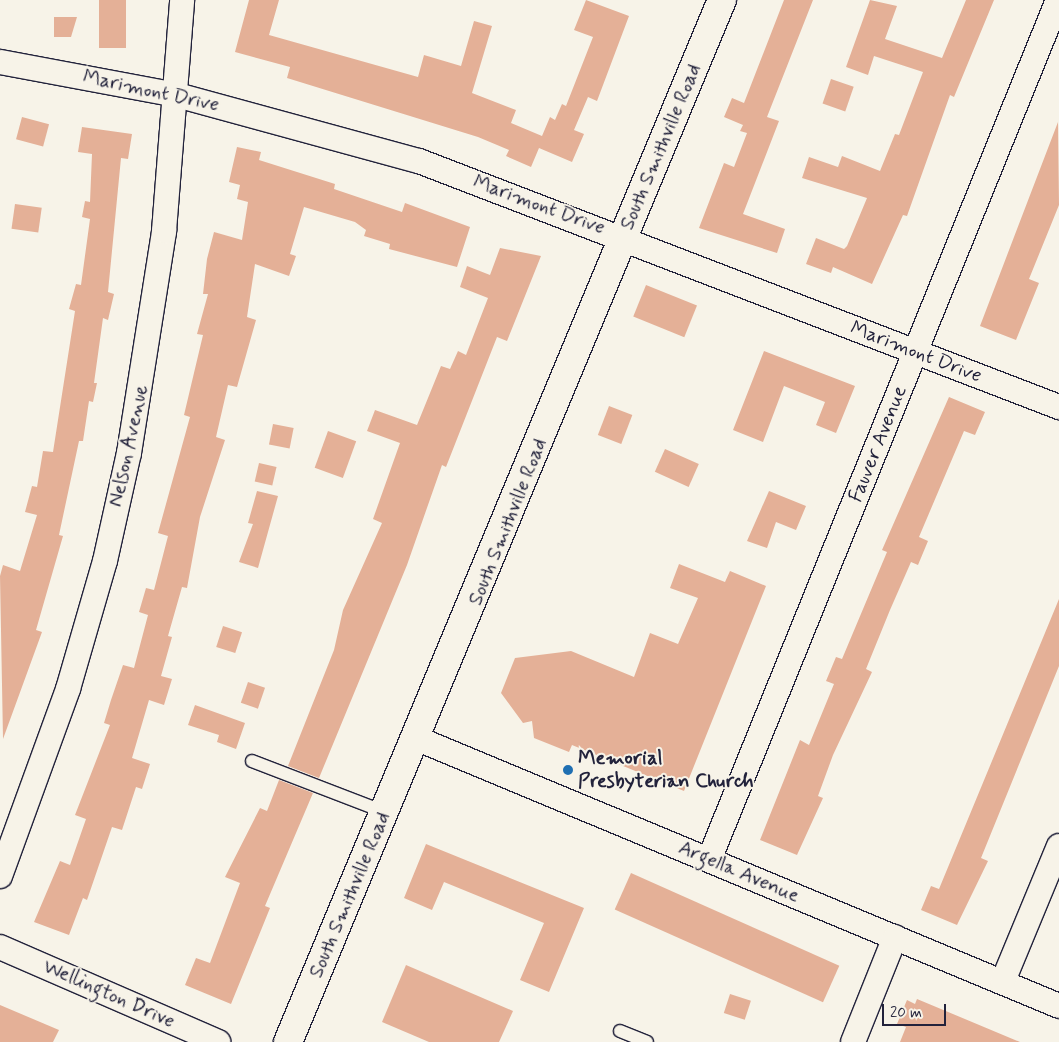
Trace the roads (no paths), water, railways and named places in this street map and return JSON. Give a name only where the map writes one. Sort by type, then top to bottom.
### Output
[{"type":"main road","name":"South Smithville Road","points":[[288,1042],[418,739],[722,0]]},
{"type":"street","name":"Nelson Avenue","points":[[0,876],[68,689],[109,543],[150,337],[177,95],[182,0]]},
{"type":"street","name":"Fauver Avenue","points":[[709,860],[1058,0]]},
{"type":"street","name":"Marimont Drive","points":[[0,62],[177,95],[419,161],[624,236],[914,352],[1059,407]]},
{"type":"street","name":"Argella Avenue","points":[[418,739],[1003,981],[1059,1006]]},
{"type":"street","points":[[1003,981],[1059,846]]},
{"type":"street","points":[[853,1042],[895,937]]},
{"type":"street","name":"Wellington Drive","points":[[0,947],[218,1042]]},
{"type":"lane","points":[[252,761],[386,812]]},
{"type":"lane","points":[[620,1031],[647,1042]]},
{"type":"place","name":"Memorial Presbyterian Church","points":[[568,770]]}]
